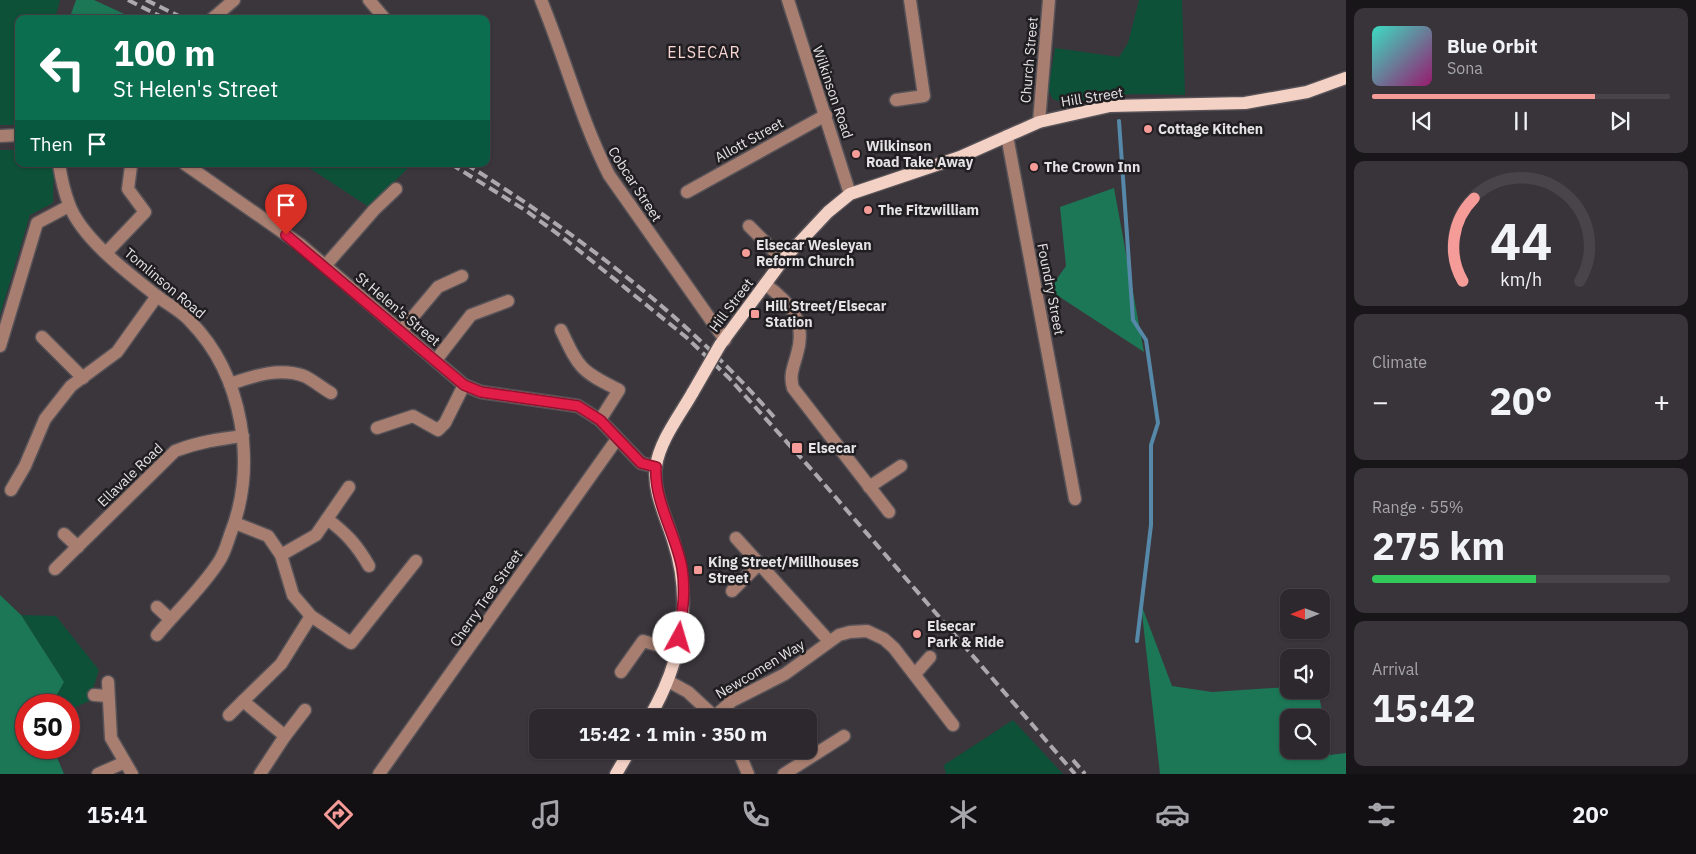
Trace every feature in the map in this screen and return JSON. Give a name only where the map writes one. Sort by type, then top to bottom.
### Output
[{"type":"main road","name":"Hill Street","points":[[656,467],[667,438],[722,342],[783,260],[828,212],[850,194],[960,157],[1039,122],[1110,106],[1244,103],[1307,92],[1346,78]]},
{"type":"main road","points":[[654,709],[668,681],[678,651],[683,598],[682,567],[657,488],[656,467]]},
{"type":"main road","points":[[616,774],[625,759]]},
{"type":"street","points":[[217,15],[234,0]]},
{"type":"street","points":[[369,0],[382,15]]},
{"type":"street","name":"Cobcar Street","points":[[541,0],[560,46],[596,149],[609,175],[722,342]]},
{"type":"street","name":"Wilkinson Road","points":[[788,0],[850,194]]},
{"type":"street","points":[[896,100],[924,96],[910,0]]},
{"type":"street","name":"Church Street","points":[[1039,122],[1049,0]]},
{"type":"street","name":"Allott Street","points":[[687,192],[826,114]]},
{"type":"street","points":[[0,136],[15,135]]},
{"type":"street","name":"Foundry Street","points":[[1007,136],[1075,499]]},
{"type":"street","name":"Tomlinson Road","points":[[60,167],[69,206],[85,231],[106,253],[189,320],[211,346],[230,384],[243,436],[245,476],[235,523],[220,562],[157,635]]},
{"type":"street","points":[[106,253],[145,212],[128,189],[131,167]]},
{"type":"street","name":"St Helen's Street","points":[[189,167],[301,245],[464,385],[481,392],[578,406],[600,420],[641,463],[656,467]]},
{"type":"street","points":[[324,266],[374,210],[396,189]]},
{"type":"street","points":[[0,346],[37,223],[69,206]]},
{"type":"street","points":[[749,226],[783,260]]},
{"type":"street","points":[[401,331],[438,288],[462,276]]},
{"type":"street","points":[[765,284],[784,298],[797,316],[801,334],[791,374],[793,388],[889,512]]},
{"type":"street","points":[[11,490],[25,466],[45,419],[71,386],[117,352],[157,296]]},
{"type":"street","points":[[436,360],[471,315],[508,301]]},
{"type":"street","points":[[561,330],[576,362],[591,376],[619,390],[600,420]]},
{"type":"street","points":[[42,337],[83,378]]},
{"type":"street","points":[[230,384],[261,374],[285,373],[304,376],[331,393]]},
{"type":"street","points":[[377,428],[413,416],[438,430],[445,423],[464,385]]},
{"type":"street","name":"Ellavale Road","points":[[56,569],[175,451],[192,444],[243,436]]},
{"type":"street","name":"Cherry Tree Street","points":[[379,774],[617,439]]},
{"type":"street","points":[[869,487],[901,466]]},
{"type":"street","points":[[281,554],[316,536],[349,487]]},
{"type":"street","points":[[327,519],[356,544],[369,566]]},
{"type":"street","points":[[235,523],[261,531],[268,536],[281,554],[293,595],[311,616],[351,643],[416,561]]},
{"type":"street","points":[[64,534],[78,547]]},
{"type":"street","points":[[736,538],[829,641]]},
{"type":"street","points":[[732,591],[759,564]]},
{"type":"street","points":[[157,607],[170,619]]},
{"type":"street","points":[[229,715],[281,664],[311,616]]},
{"type":"street","name":"Newcomen Way","points":[[725,709],[740,696],[785,674],[829,641],[850,632],[867,631],[876,634],[894,648],[953,724]]},
{"type":"street","points":[[621,672],[643,641],[678,651]]},
{"type":"street","points":[[915,674],[930,657]]},
{"type":"street","points":[[668,681],[688,692],[707,709]]},
{"type":"street","points":[[108,682],[111,738],[132,774]]},
{"type":"street","points":[[94,695],[108,696]]},
{"type":"street","points":[[243,701],[285,736]]},
{"type":"street","points":[[260,774],[305,710]]},
{"type":"street","points":[[784,774],[844,736]]},
{"type":"street","points":[[742,759],[748,774]]},
{"type":"street","points":[[98,774],[124,763]]},
{"type":"green space","points":[[0,0],[60,0],[56,15],[15,15],[15,125],[0,125]]},
{"type":"green space","points":[[76,0],[94,0],[126,15],[73,15],[71,14]]},
{"type":"green space","points":[[1139,0],[1182,0],[1185,95],[1116,95],[1073,102],[1053,99],[1048,90],[1055,48],[1119,57],[1128,43]]},
{"type":"green space","points":[[0,150],[15,150],[15,167],[54,167],[53,203],[30,215],[0,315]]},
{"type":"green space","points":[[308,167],[409,167],[369,207]]},
{"type":"green space","points":[[1114,188],[1144,352],[1049,290],[1066,266],[1060,207]]},
{"type":"green space","points":[[0,595],[21,615],[64,682],[57,694],[15,694],[15,759],[58,759],[64,774],[0,774]]},
{"type":"green space","points":[[1141,604],[1172,686],[1212,692],[1280,688],[1280,699],[1320,699],[1322,709],[1280,709],[1280,759],[1330,759],[1330,755],[1346,753],[1346,774],[1160,774]]},
{"type":"green space","points":[[21,615],[56,616],[99,670],[89,701],[80,705],[80,694],[57,694],[64,682]]},
{"type":"green space","points":[[1013,720],[1063,774],[946,774],[944,765]]},
{"type":"waterway","points":[[1119,121],[1133,320],[1146,340],[1158,423],[1151,445],[1151,525],[1137,641]]},
{"type":"railway","points":[[128,0],[158,15]]},
{"type":"railway","points":[[146,0],[177,15]]},
{"type":"railway","points":[[456,167],[525,210],[566,240],[686,337],[729,378],[812,470],[1075,774]]},
{"type":"railway","points":[[471,167],[549,219],[668,311],[705,345],[774,417]]},
{"type":"railway","points":[[1073,760],[1085,774]]},
{"type":"place","name":"Cottage Kitchen","points":[[1148,129]]},
{"type":"place","name":"Wilkinson Road Take Away","points":[[856,154]]},
{"type":"place","name":"The Crown Inn","points":[[1034,167]]},
{"type":"place","name":"The Fitzwilliam","points":[[868,210]]},
{"type":"place","name":"Elsecar Wesleyan Reform Church","points":[[746,253]]},
{"type":"place","name":"Hill Street/Elsecar Station","points":[[755,314]]},
{"type":"place","name":"Elsecar","points":[[797,448]]},
{"type":"place","name":"King Street/Millhouses Street","points":[[698,570]]},
{"type":"place","name":"Elsecar Park & Ride","points":[[917,634]]},
{"type":"district","name":"ELSECAR","points":[[704,52]]},
{"type":"route","points":[[286,235],[301,245],[464,385],[481,392],[578,406],[600,420],[641,463],[656,467],[657,488],[682,567],[683,598],[679,638]]}]
